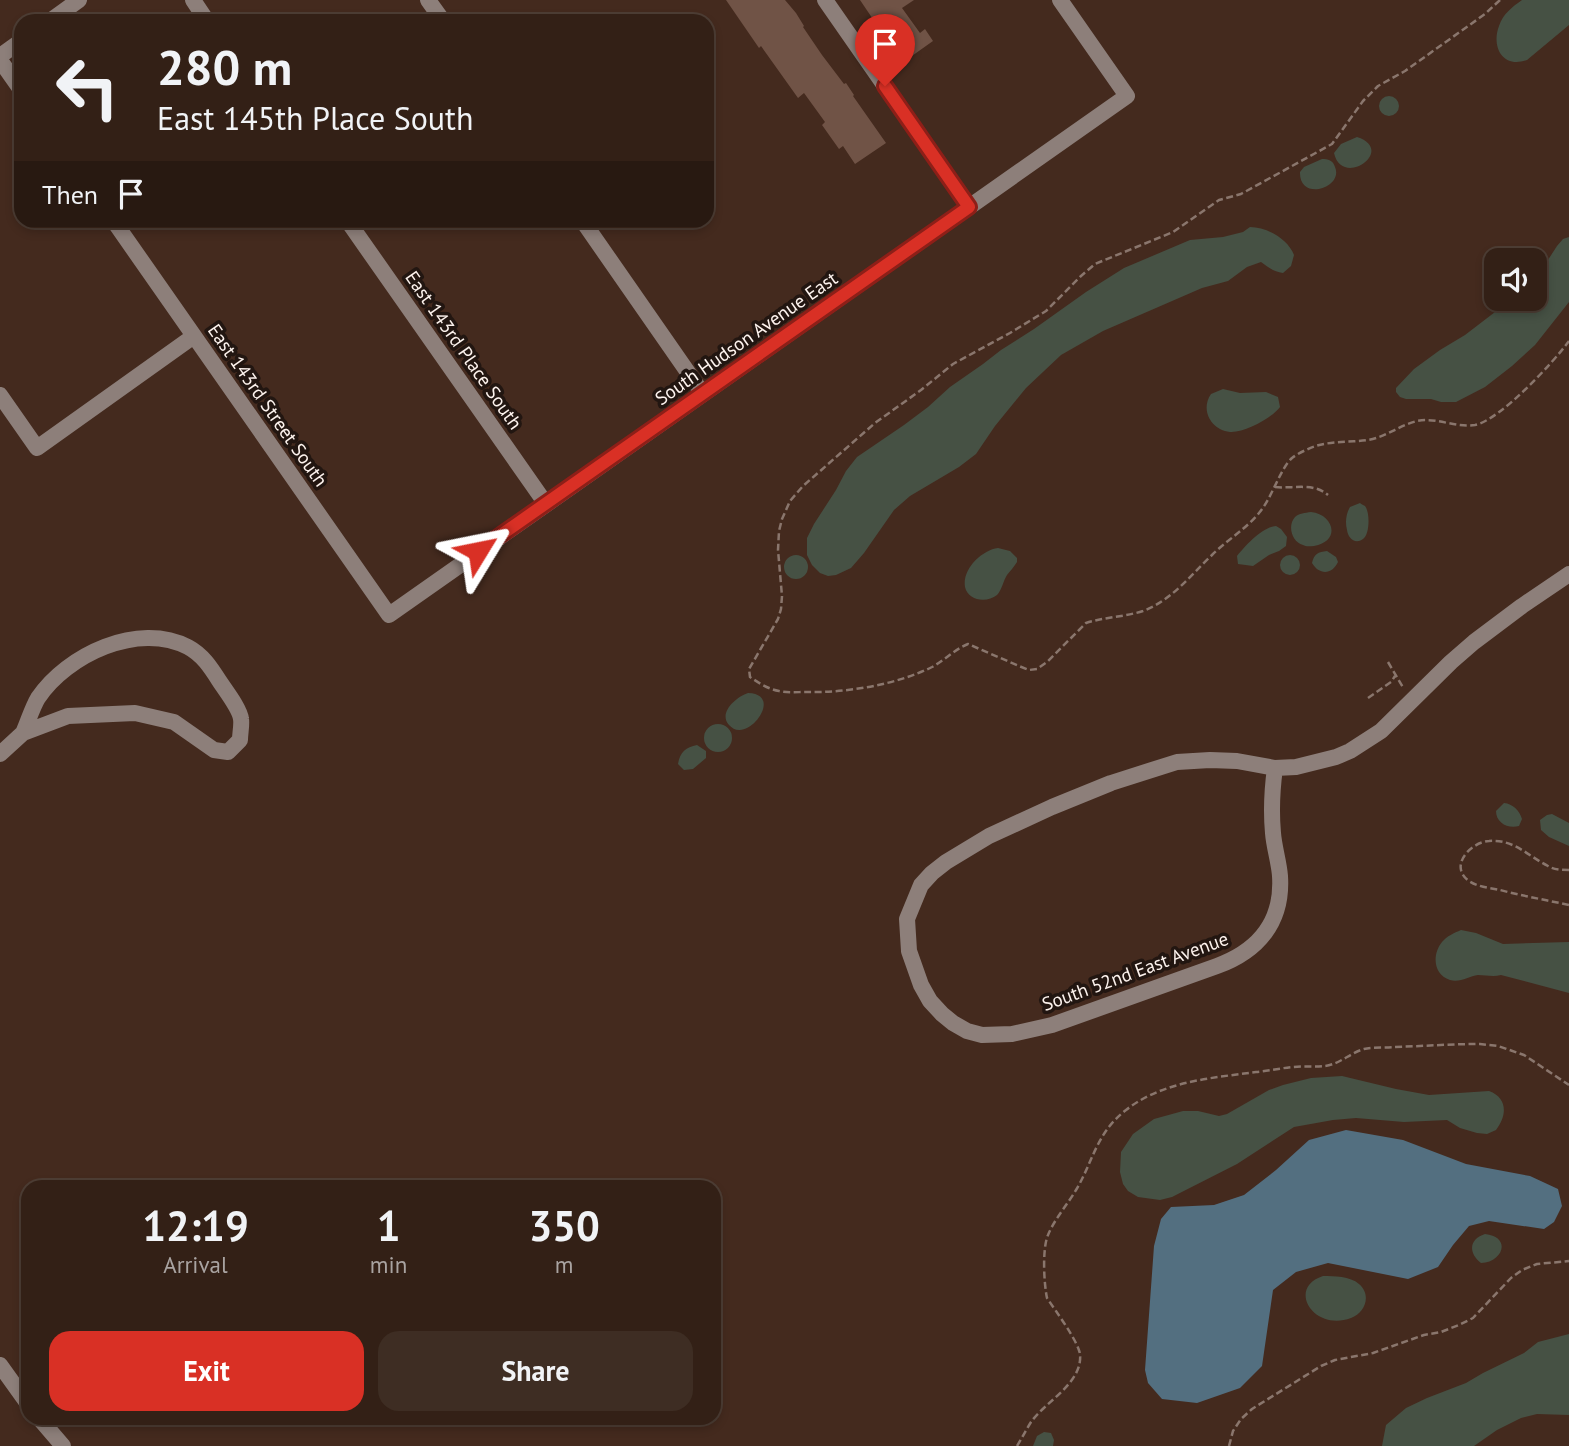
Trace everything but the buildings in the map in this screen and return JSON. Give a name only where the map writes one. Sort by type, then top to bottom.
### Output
[{"type":"street","points":[[60,14],[79,0]]},
{"type":"street","points":[[825,0],[969,207]]},
{"type":"street","name":"South Hudson Avenue East","points":[[389,615],[1127,96],[1060,0]]},
{"type":"street","points":[[14,47],[0,58],[14,79]]},
{"type":"street","name":"East 143rd Street South","points":[[119,228],[389,615]]},
{"type":"street","name":"East 143rd Place South","points":[[353,228],[546,504]]},
{"type":"street","points":[[588,228],[703,394]]},
{"type":"street","points":[[0,395],[37,447],[194,336]]},
{"type":"street","name":"South 52nd East Avenue","points":[[1275,768],[1273,833],[1280,876],[1274,918],[1258,942],[1232,961],[1052,1025],[1000,1035],[982,1035],[967,1031],[942,1014],[930,1000],[921,985],[909,951],[907,919],[921,885],[946,863],[989,836],[1052,807],[1177,762],[1237,761],[1275,768],[1296,767],[1350,751],[1381,731],[1474,642],[1569,574]]},
{"type":"street","points":[[0,754],[23,733],[68,716],[135,713],[174,722],[214,750],[228,752],[240,740],[242,716],[207,661],[188,647],[169,640],[121,640],[92,652],[62,671],[38,699],[23,733]]},
{"type":"street","points":[[0,1365],[21,1394]]},
{"type":"street","points":[[45,1425],[63,1446]]},
{"type":"path","points":[[1500,0],[1485,14],[1405,71],[1378,86],[1363,101],[1332,144],[1241,194],[1219,200],[1173,232],[1095,264],[1046,311],[953,364],[875,423],[794,495],[779,531],[781,610],[749,669],[750,677],[780,691],[852,691],[914,674],[968,644],[1029,670],[1041,667],[1086,623],[1125,616],[1160,603],[1175,592],[1261,511],[1292,458],[1315,446],[1370,440],[1414,422],[1433,420],[1474,425],[1491,418],[1530,384],[1569,341]]},
{"type":"path","points":[[1275,487],[1314,487],[1328,495]]},
{"type":"path","points":[[1388,663],[1414,699]]},
{"type":"path","points":[[1368,698],[1391,682],[1395,676]]},
{"type":"path","points":[[1569,870],[1550,868],[1516,845],[1496,841],[1487,841],[1472,847],[1463,856],[1461,863],[1461,870],[1471,883],[1521,897],[1569,905]]},
{"type":"path","points":[[1017,1446],[1031,1423],[1075,1378],[1079,1368],[1080,1355],[1077,1345],[1047,1298],[1046,1237],[1080,1182],[1101,1138],[1115,1120],[1133,1105],[1161,1090],[1206,1078],[1335,1064],[1364,1049],[1462,1044],[1480,1044],[1513,1050],[1569,1086]]},
{"type":"path","points":[[1229,1446],[1233,1431],[1252,1409],[1321,1366],[1335,1360],[1373,1353],[1460,1325],[1473,1318],[1522,1270],[1537,1264],[1569,1261]]},
{"type":"green space","points":[[1522,0],[1569,0],[1569,25],[1527,60],[1519,62],[1505,59],[1501,54],[1497,34],[1505,14]]},
{"type":"green space","points":[[1389,96],[1396,99],[1399,106],[1396,113],[1389,116],[1382,113],[1379,106],[1382,99]]},
{"type":"green space","points":[[1357,137],[1368,143],[1371,150],[1369,157],[1364,163],[1347,168],[1339,163],[1334,153],[1341,144]]},
{"type":"green space","points":[[1322,159],[1330,160],[1334,165],[1336,174],[1333,181],[1321,189],[1306,187],[1300,172],[1304,167]]},
{"type":"green space","points":[[1250,227],[1270,232],[1282,239],[1294,255],[1291,266],[1283,273],[1261,262],[1247,267],[1228,281],[1202,288],[1103,331],[1061,355],[1026,388],[976,454],[910,496],[894,510],[851,568],[828,576],[812,565],[807,555],[807,538],[857,457],[904,425],[1001,350],[1124,268],[1190,240],[1223,237],[1243,232]]},
{"type":"green space","points":[[1569,237],[1569,302],[1535,345],[1485,387],[1456,402],[1400,397],[1396,388],[1414,369],[1496,311],[1547,311],[1547,261],[1563,239]]},
{"type":"green space","points":[[1223,389],[1240,393],[1266,392],[1278,397],[1280,407],[1258,424],[1236,432],[1223,430],[1209,418],[1207,406],[1211,394]]},
{"type":"green space","points":[[1360,503],[1367,509],[1368,523],[1367,533],[1363,539],[1357,541],[1349,536],[1346,521],[1350,507]]},
{"type":"green space","points":[[1311,512],[1325,517],[1329,522],[1331,534],[1323,543],[1306,546],[1294,537],[1291,525],[1297,516]]},
{"type":"green space","points":[[1276,526],[1287,537],[1286,546],[1253,566],[1238,564],[1237,556],[1250,542],[1260,533]]},
{"type":"green space","points":[[998,548],[1010,551],[1017,558],[1017,562],[997,595],[988,599],[974,598],[965,587],[970,567],[980,556]]},
{"type":"green space","points":[[1327,551],[1336,557],[1338,562],[1325,572],[1318,570],[1312,563],[1317,554]]},
{"type":"green space","points":[[796,555],[807,562],[808,567],[801,578],[796,579],[785,572],[784,567],[791,556]]},
{"type":"green space","points":[[1290,555],[1297,558],[1300,565],[1297,572],[1290,575],[1283,572],[1280,565],[1283,558]]},
{"type":"green space","points":[[748,693],[762,699],[762,712],[746,729],[735,729],[726,720],[727,711],[738,698]]},
{"type":"green space","points":[[718,724],[728,728],[732,738],[728,748],[718,752],[708,748],[704,738],[708,728]]},
{"type":"green space","points":[[697,745],[706,751],[706,758],[693,769],[684,770],[678,764],[680,756]]},
{"type":"green space","points":[[1504,803],[1513,806],[1519,813],[1522,819],[1519,826],[1507,826],[1498,819],[1496,811]]},
{"type":"green space","points":[[1552,814],[1569,823],[1569,846],[1549,837],[1541,830],[1540,820]]},
{"type":"green space","points":[[1461,930],[1503,944],[1569,942],[1569,993],[1501,975],[1478,975],[1457,981],[1444,977],[1437,969],[1437,952],[1444,940]]},
{"type":"green space","points":[[1342,1076],[1429,1095],[1489,1091],[1500,1098],[1504,1113],[1496,1130],[1487,1134],[1460,1128],[1447,1120],[1404,1122],[1356,1118],[1294,1127],[1237,1164],[1172,1197],[1160,1200],[1138,1197],[1123,1184],[1120,1172],[1121,1152],[1133,1134],[1154,1119],[1183,1111],[1219,1116],[1283,1085],[1311,1078]]},
{"type":"green space","points":[[1485,1234],[1499,1240],[1501,1249],[1495,1258],[1481,1263],[1474,1255],[1472,1247],[1476,1239]]},
{"type":"green space","points":[[1323,1276],[1347,1278],[1363,1288],[1365,1303],[1356,1316],[1338,1321],[1326,1319],[1309,1307],[1307,1290],[1312,1282]]},
{"type":"green space","points":[[1569,1334],[1569,1415],[1537,1414],[1521,1418],[1474,1446],[1382,1446],[1386,1425],[1406,1408],[1466,1383],[1524,1353],[1538,1342]]},
{"type":"green space","points":[[1044,1432],[1051,1433],[1053,1446],[1033,1446],[1037,1436]]},
{"type":"water","points":[[1346,1130],[1403,1140],[1466,1164],[1530,1176],[1558,1189],[1562,1206],[1554,1222],[1544,1229],[1489,1221],[1469,1226],[1438,1267],[1408,1279],[1328,1263],[1296,1272],[1273,1290],[1262,1366],[1240,1388],[1197,1403],[1162,1399],[1148,1383],[1145,1370],[1154,1246],[1161,1219],[1171,1207],[1214,1205],[1244,1195],[1309,1140]]},
{"type":"route","points":[[478,551],[969,207],[885,86]]}]
